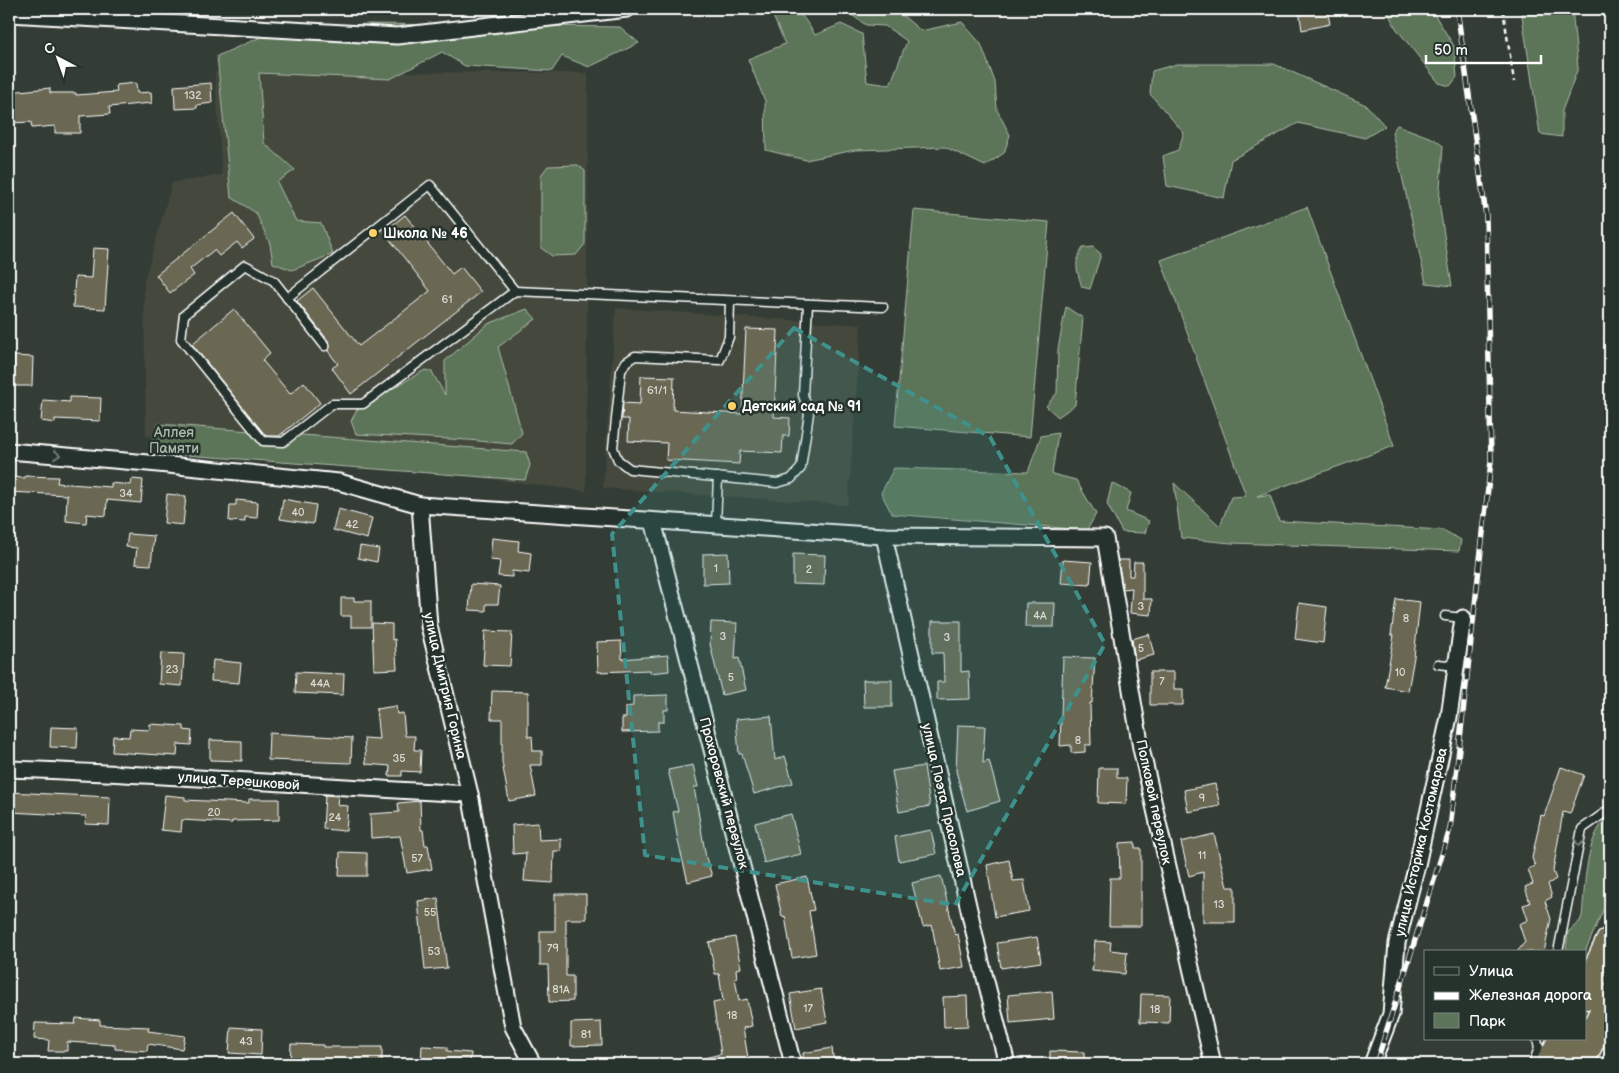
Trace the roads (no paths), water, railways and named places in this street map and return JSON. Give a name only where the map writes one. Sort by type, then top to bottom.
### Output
[{"type":"highway","points":[[1586,991],[1599,957]]},
{"type":"highway","points":[[1589,1063],[1610,999]]},
{"type":"highway","points":[[1550,1064],[1562,1040]]},
{"type":"street","points":[[9,14],[398,36],[627,9]]},
{"type":"street","points":[[9,451],[148,462],[339,482],[420,505],[884,536]]},
{"type":"street","name":"улица Дмитрия Горина","points":[[420,505],[429,626],[470,794],[513,1027],[533,1064]]},
{"type":"street","name":"Прохоровский переулок","points":[[653,521],[793,1064]]},
{"type":"street","name":"Полковой переулок","points":[[884,536],[1105,538],[1141,748],[1213,1064]]},
{"type":"street","name":"улица Поэта Прасолова","points":[[884,536],[978,948],[1007,1064]]},
{"type":"street","name":"улица Историка Костомарова","points":[[1372,1064],[1391,1014],[1397,943],[1417,865],[1449,717],[1463,618]]},
{"type":"street","name":"улица Терешковой","points":[[9,768],[470,794]]},
{"type":"lane","points":[[287,298],[430,185],[515,291]]},
{"type":"lane","points":[[325,346],[274,281],[245,265],[184,315],[181,340],[263,440],[283,442],[332,404],[363,404],[515,291],[883,307]]},
{"type":"lane","points":[[730,301],[729,337],[720,360],[635,356],[626,362],[620,371],[613,448],[618,460],[630,469],[777,483],[791,479],[802,468],[809,414],[803,395],[808,304]]},
{"type":"lane","points":[[716,525],[718,477]]},
{"type":"lane","points":[[1445,616],[1463,618]]},
{"type":"lane","points":[[1438,664],[1456,666]]},
{"type":"lane","points":[[1558,950],[1582,829],[1610,809]]},
{"type":"lane","points":[[1533,1064],[1539,1048],[1537,1040]]},
{"type":"railway","points":[[1376,1064],[1450,829],[1491,461],[1486,216],[1457,9]]},
{"type":"place","name":"Школа № 46","points":[[373,233]]},
{"type":"place","name":"Детский сад № 91","points":[[732,406]]},
{"type":"park label","name":"Аллея Памяти","points":[[174,440]]}]
